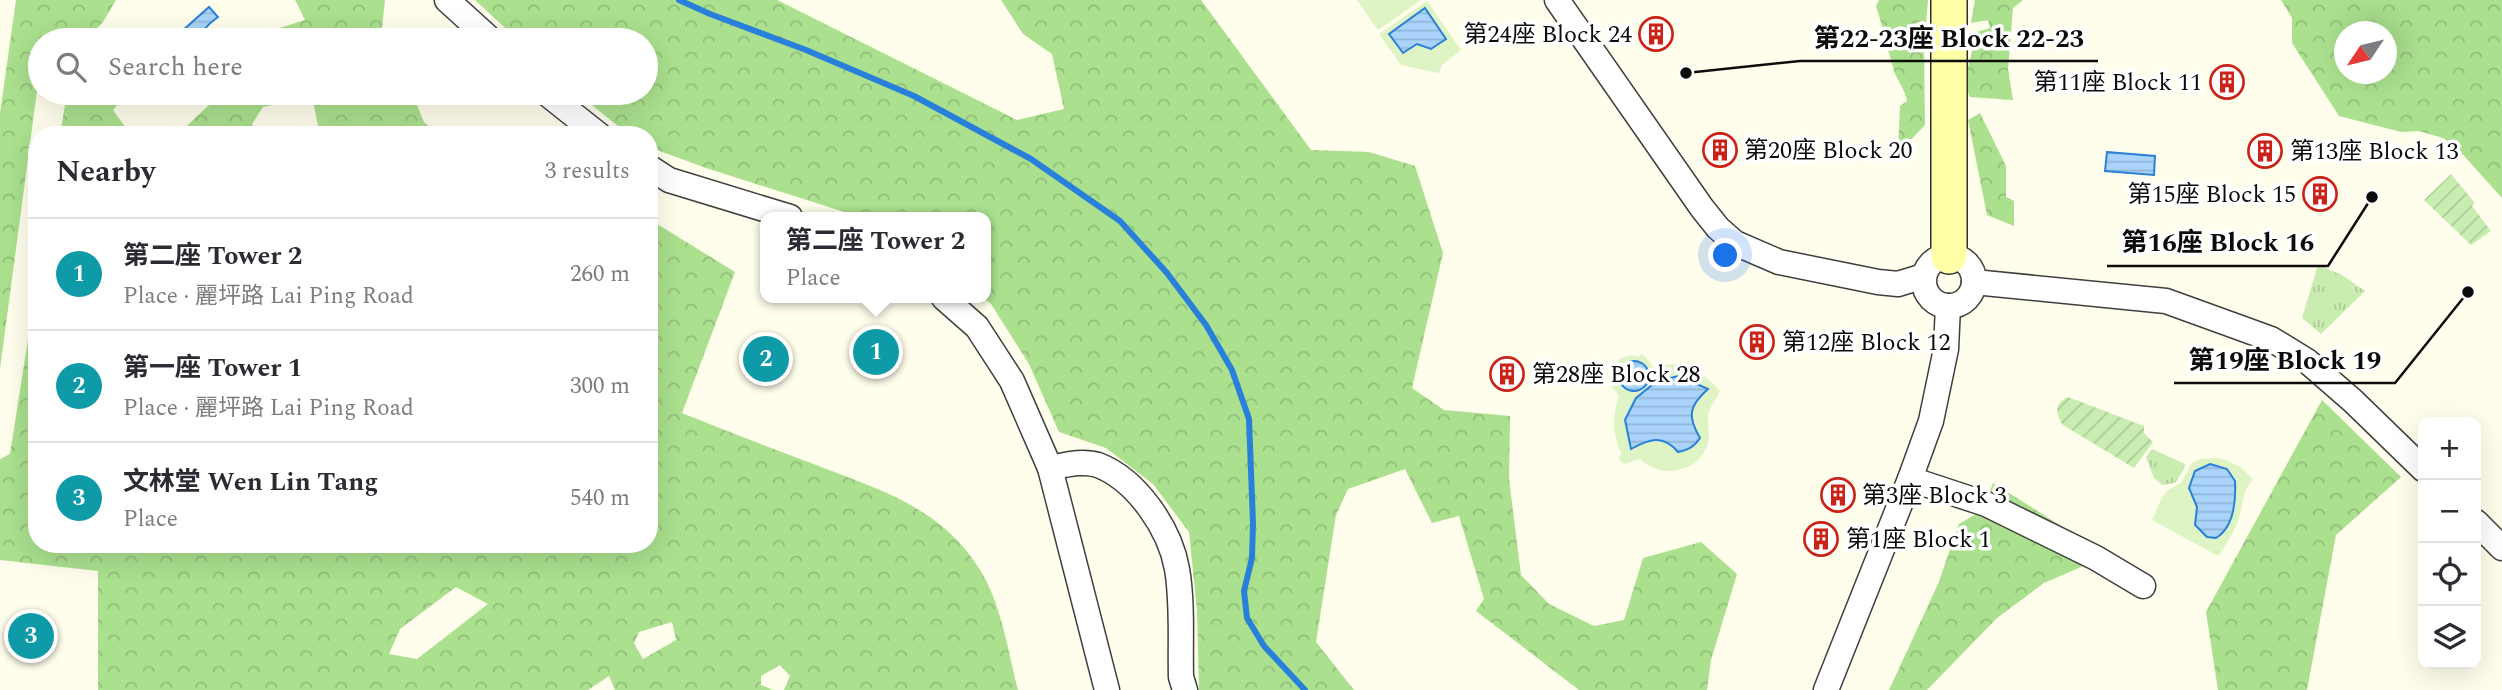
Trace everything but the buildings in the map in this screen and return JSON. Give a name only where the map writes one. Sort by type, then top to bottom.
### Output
[{"type":"street","points":[[447,0],[477,28]]},
{"type":"street","points":[[1556,0],[1702,208],[1735,243],[1779,262],[1898,284],[1936,266],[1956,257],[1969,267],[1974,282],[1973,290],[1963,302],[1948,306],[1932,300],[1924,285],[1936,266],[1949,0]]},
{"type":"street","points":[[561,105],[588,126]]},
{"type":"street","points":[[658,173],[669,180],[774,212]]},
{"type":"street","points":[[1974,282],[2166,301],[2271,339],[2307,361],[2418,464]]},
{"type":"street","points":[[950,303],[977,327],[1013,381],[1050,467],[1107,690]]},
{"type":"street","points":[[1826,690],[1931,421],[1946,349],[1948,306]]},
{"type":"street","points":[[1050,467],[1074,463],[1098,465],[1129,485],[1149,507],[1164,530],[1177,569],[1181,677],[1185,690]]},
{"type":"street","points":[[1910,479],[1986,504],[2096,558],[2143,586]]},
{"type":"street","points":[[2481,527],[2502,548]]},
{"type":"green space","points":[[16,0],[116,0],[97,28],[28,28],[28,105],[35,105],[32,126],[28,126],[28,159],[0,369],[0,113]]},
{"type":"green space","points":[[295,0],[385,0],[382,28],[280,28],[305,20]]},
{"type":"green space","points":[[475,0],[777,0],[1017,120],[1064,109],[1052,54],[1023,34],[1001,0],[1201,0],[1311,150],[1369,152],[1415,166],[1443,253],[1412,388],[1444,410],[1510,416],[1509,479],[1521,575],[1549,604],[1594,626],[1624,620],[1643,558],[1701,542],[1737,574],[1711,660],[1707,690],[1579,690],[1476,611],[1484,599],[1459,516],[1432,523],[1405,469],[1348,489],[1336,515],[1316,642],[1354,690],[1199,690],[1197,611],[1189,532],[1153,484],[1106,448],[1059,432],[1029,364],[990,303],[991,212],[844,212],[658,150],[658,126],[618,126],[592,105],[658,105],[658,28],[505,28]]},
{"type":"green space","points":[[1357,0],[1421,0],[1378,30]]},
{"type":"green space","points":[[1879,0],[1928,0],[1924,48],[1925,125],[1898,153],[1900,106],[1907,101],[1894,71],[1876,6]]},
{"type":"green space","points":[[1975,0],[2023,0],[2013,8],[2008,69],[2013,100],[1970,97],[1964,83],[1977,32],[1990,28],[1988,20],[1971,23]]},
{"type":"green space","points":[[2281,0],[2502,0],[2502,198],[2457,148],[2443,138],[2419,131],[2401,132],[2339,116],[2292,43],[2292,18]]},
{"type":"green space","points":[[1427,1],[1461,50],[1442,65],[1439,73],[1401,65],[1379,34]]},
{"type":"green space","points":[[65,105],[117,105],[113,110],[125,126],[62,126]]},
{"type":"green space","points":[[209,105],[273,105],[263,107],[253,126],[187,126]]},
{"type":"green space","points":[[314,105],[417,105],[428,126],[318,126]]},
{"type":"green space","points":[[1980,113],[2006,166],[2006,197],[2014,201],[2014,226],[1987,215],[1968,120]]},
{"type":"green space","points":[[2451,174],[2474,202],[2472,206],[2491,231],[2471,245],[2424,200]]},
{"type":"green space","points":[[658,225],[735,272],[682,413],[888,493],[930,517],[949,532],[966,551],[989,586],[1004,630],[1018,690],[784,690],[790,676],[780,665],[761,676],[761,685],[773,690],[615,690],[609,676],[588,690],[98,690],[98,571],[0,560],[0,459],[10,454],[28,339],[28,553],[658,553]],"holes":[[[456,587],[488,604],[417,659],[389,654],[400,629]],[[672,622],[676,640],[643,659],[634,643],[639,632]]]},
{"type":"green space","points":[[2318,265],[2342,275],[2365,291],[2321,334],[2302,318]]},
{"type":"green space","points":[[1642,353],[1655,369],[1673,364],[1691,368],[1707,378],[1720,391],[1708,413],[1708,445],[1693,464],[1684,468],[1666,471],[1640,459],[1624,464],[1618,458],[1622,454],[1616,440],[1614,418],[1619,396],[1607,381],[1620,360],[1628,356],[1639,357]]},
{"type":"green space","points":[[2068,397],[2144,426],[2144,433],[2153,442],[2134,468],[2063,425],[2057,410],[2060,403]]},
{"type":"green space","points":[[2322,400],[2401,477],[2336,535],[2307,690],[2218,690],[2206,612]]},
{"type":"green space","points":[[2152,449],[2185,464],[2175,483],[2162,485],[2154,478],[2146,457]]},
{"type":"green space","points":[[2220,458],[2239,466],[2253,479],[2244,495],[2236,526],[2218,556],[2152,520],[2162,498],[2168,490],[2181,483],[2192,463],[2200,459]]},
{"type":"green space","points":[[1993,483],[2093,546],[2081,567],[2044,583],[1997,618],[1927,690],[1889,690],[1938,584],[1959,524],[1983,510]]},
{"type":"water","points":[[209,7],[218,17],[206,28],[185,28]]},
{"type":"water","points":[[1425,8],[1446,39],[1431,49],[1417,44],[1403,53],[1389,34]]},
{"type":"water","points":[[2107,152],[2155,156],[2154,175],[2105,171]]},
{"type":"water","points":[[1634,361],[1645,365],[1649,376],[1645,387],[1634,391],[1623,387],[1619,376],[1623,365]]},
{"type":"water","points":[[1679,376],[1708,389],[1697,401],[1692,412],[1693,423],[1700,438],[1690,448],[1678,452],[1667,443],[1656,440],[1631,449],[1625,420],[1636,398],[1657,381]]},
{"type":"water","points":[[2210,464],[2227,469],[2235,481],[2230,520],[2216,538],[2207,537],[2195,525],[2197,507],[2189,488],[2195,471]]},
{"type":"waterway","points":[[679,0],[914,96],[1031,159],[1120,221],[1167,273],[1206,325],[1232,370],[1249,419],[1253,523],[1252,558],[1244,591],[1247,618],[1264,646],[1305,690]]},
{"type":"place","name":"第24座 Block 24","points":[[1656,34]]},
{"type":"place","name":"第22-23座 Block 22-23","points":[[1686,73]]},
{"type":"place","name":"第11座 Block 11","points":[[2227,82]]},
{"type":"place","name":"第20座 Block 20","points":[[1720,150]]},
{"type":"place","name":"第13座 Block 13","points":[[2265,151]]},
{"type":"place","name":"第15座 Block 15","points":[[2320,194]]},
{"type":"place","name":"第16座 Block 16","points":[[2372,197]]},
{"type":"place","name":"第19座 Block 19","points":[[2468,292]]},
{"type":"place","name":"第12座 Block 12","points":[[1757,342]]},
{"type":"place","name":"第二座 Tower 2","points":[[876,352]]},
{"type":"place","name":"第一座 Tower 1","points":[[766,359]]},
{"type":"place","name":"第28座 Block 28","points":[[1507,374]]},
{"type":"place","name":"第3座 Block 3","points":[[1838,495]]},
{"type":"place","name":"第1座 Block 1","points":[[1821,539]]},
{"type":"place","name":"文林堂 Wen Lin Tang","points":[[31,636]]}]
